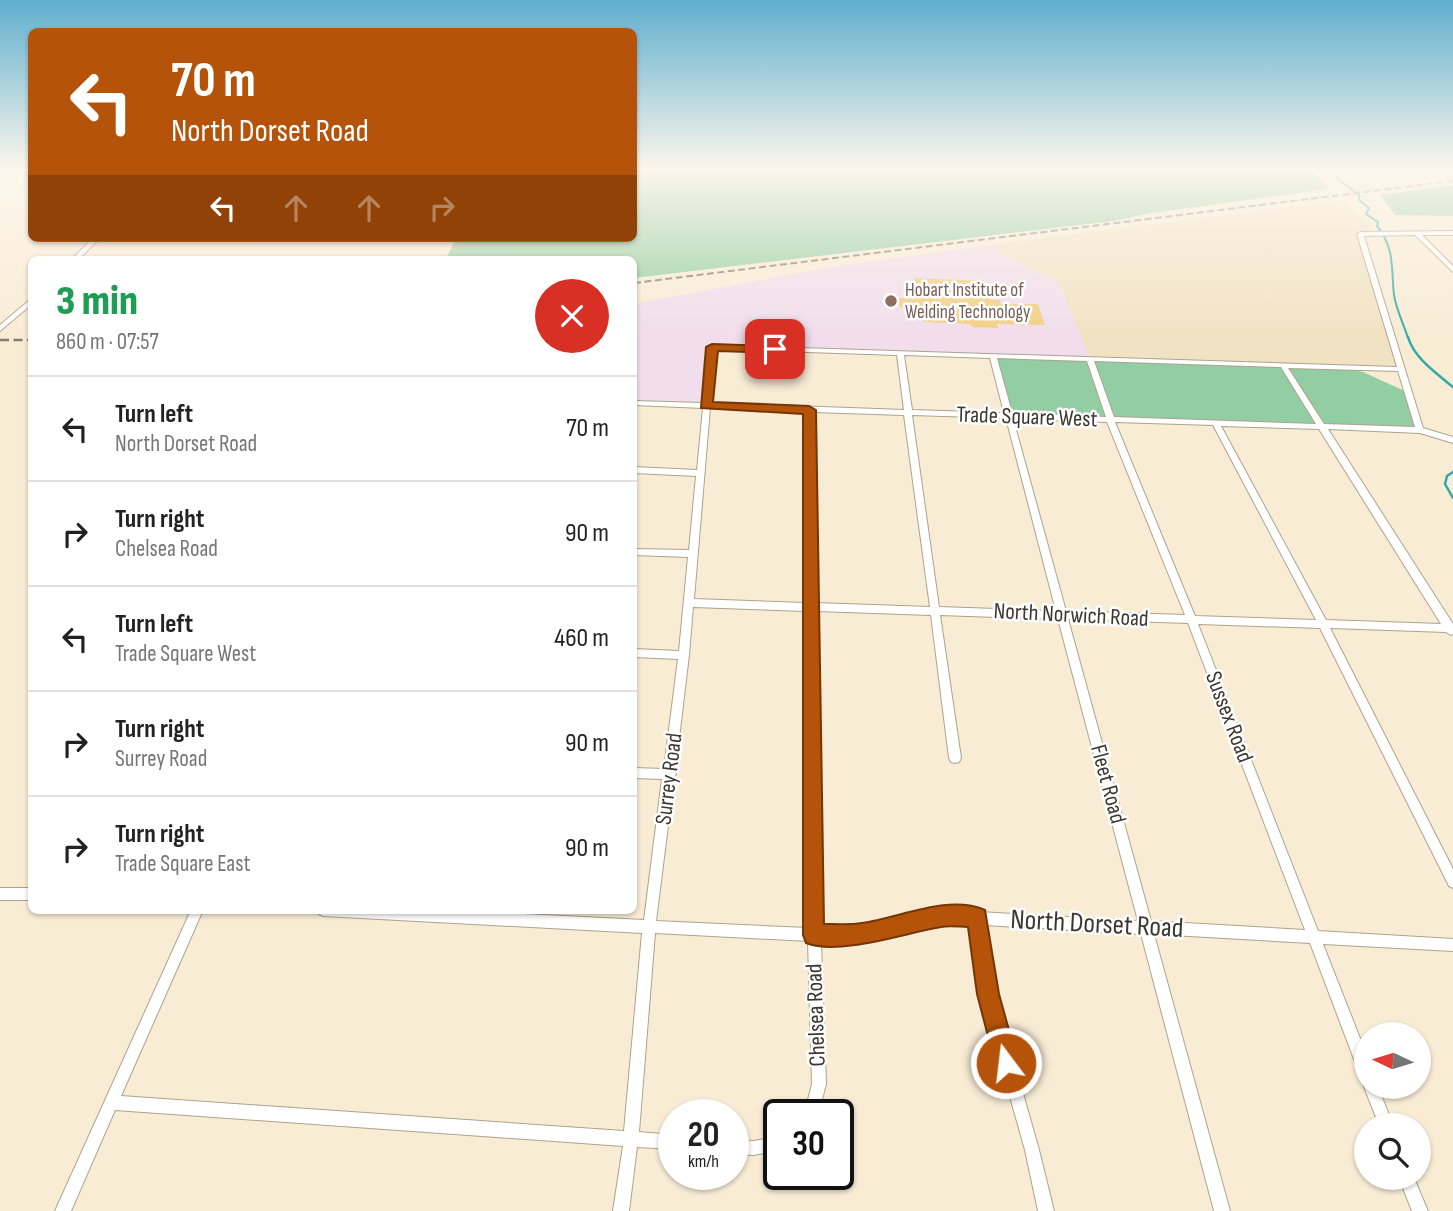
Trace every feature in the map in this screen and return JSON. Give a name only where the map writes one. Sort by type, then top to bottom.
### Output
[{"type":"street","points":[[1420,429],[1360,234],[1453,233]]},
{"type":"street","points":[[1417,234],[1453,270]]},
{"type":"street","points":[[78,256],[93,242]]},
{"type":"street","points":[[0,330],[28,304]]},
{"type":"street","name":"Surrey Road","points":[[621,1211],[631,1138],[649,928],[684,655],[712,347],[900,354]]},
{"type":"street","points":[[955,758],[900,354],[1402,369]]},
{"type":"street","name":"Fleet Road","points":[[993,357],[1222,1211]]},
{"type":"street","name":"Sussex Road","points":[[1090,360],[1111,421],[1192,621],[1354,1042]]},
{"type":"street","points":[[1283,365],[1452,630]]},
{"type":"street","name":"Trade Square West","points":[[637,403],[1111,421],[1420,429],[1453,440]]},
{"type":"street","name":"Chelsea Road","points":[[809,410],[814,935],[819,1084],[815,1099]]},
{"type":"street","points":[[1216,423],[1324,626],[1453,882]]},
{"type":"street","points":[[637,470],[699,473]]},
{"type":"street","points":[[637,552],[693,554]]},
{"type":"street","name":"North Norwich Road","points":[[689,603],[935,609],[1452,630]]},
{"type":"street","points":[[637,653],[684,655]]},
{"type":"street","points":[[637,773],[670,774]]},
{"type":"street","points":[[0,894],[28,894]]},
{"type":"street","points":[[63,1211],[195,914]]},
{"type":"street","name":"North Dorset Road","points":[[395,914],[814,935],[860,934],[934,917],[977,918],[1453,945]]},
{"type":"street","points":[[977,918],[988,994],[1032,1150],[1046,1211]]},
{"type":"street","points":[[112,1103],[658,1141]]},
{"type":"street","points":[[1412,1190],[1420,1211]]},
{"type":"shaded area","points":[[1157,224],[1368,224],[1378,234],[1361,234],[1402,369],[1090,360],[1059,283],[1004,256],[994,244]]},
{"type":"shaded area","name":"Hobart Institute of Welding Technology","points":[[994,244],[1004,256],[1059,283],[1090,360],[713,347],[706,405],[637,403],[637,303],[830,267]]},
{"type":"green space","points":[[637,224],[1092,224],[637,278],[637,256],[447,256],[454,242],[637,242]]},
{"type":"green space","points":[[993,357],[1337,367],[1363,372],[1409,393],[1420,430],[1008,417]]},
{"type":"building","points":[[914,278],[985,281],[990,299],[1000,300],[1001,304],[1038,304],[1045,325],[997,324],[998,328],[926,322],[922,320],[921,314],[906,313],[905,309],[899,306],[897,298],[918,298]]},
{"type":"waterway","points":[[1378,224],[1387,242],[1395,300],[1408,338]]},
{"type":"waterway","points":[[1408,337],[1420,358],[1453,387]]},
{"type":"waterway","points":[[1453,472],[1447,476],[1445,484],[1453,498]]},
{"type":"railway","points":[[637,283],[1112,224]]},
{"type":"railway","points":[[0,340],[28,340]]},
{"type":"place","name":"Hobart Institute of Welding Technology","points":[[891,301]]},
{"type":"route","points":[[775,349],[712,347],[706,405],[809,410],[814,935],[860,934],[885,930],[924,918],[977,918],[988,994],[1006,1063]]}]
